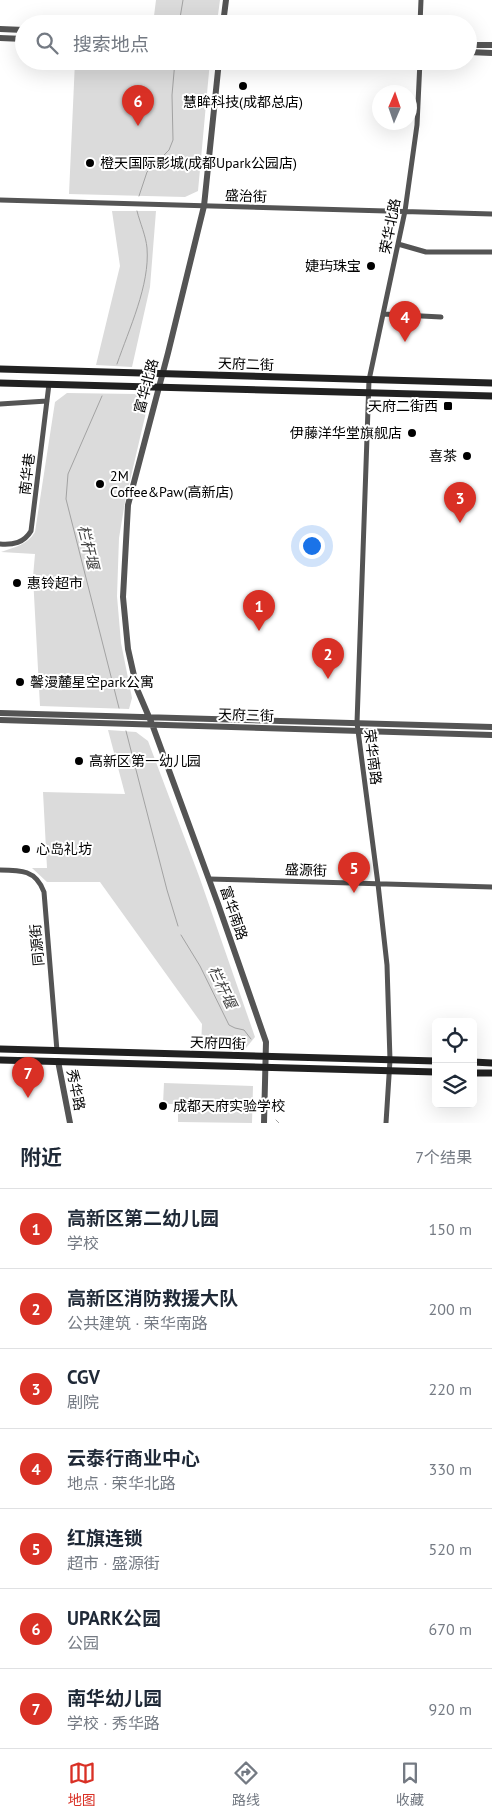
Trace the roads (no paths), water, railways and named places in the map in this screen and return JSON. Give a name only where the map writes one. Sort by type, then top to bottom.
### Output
[{"type":"main road","name":"天府二街","points":[[0,369],[492,383]]},
{"type":"main road","name":"天府二街","points":[[0,382],[492,396]]},
{"type":"main road","name":"天府四街","points":[[0,1049],[432,1061]]},
{"type":"main road","name":"天府四街","points":[[0,1060],[432,1072]]},
{"type":"main road","points":[[477,1062],[492,1063]]},
{"type":"main road","points":[[477,1073],[492,1073]]},
{"type":"street","points":[[224,15],[226,0]]},
{"type":"street","points":[[420,15],[421,0]]},
{"type":"street","points":[[0,29],[15,30]]},
{"type":"street","points":[[0,38],[15,39]]},
{"type":"street","points":[[477,44],[492,45]]},
{"type":"street","points":[[477,52],[492,53]]},
{"type":"street","name":"富华北路","points":[[148,717],[137,689],[128,649],[124,618],[123,577],[128,505],[204,206],[218,70]]},
{"type":"street","name":"荣华北路","points":[[368,392],[368,380],[405,211],[417,125],[420,70]]},
{"type":"street","name":"盛治街","points":[[0,200],[492,214]]},
{"type":"street","points":[[398,244],[426,252],[492,252]]},
{"type":"street","points":[[383,314],[442,317]]},
{"type":"street","name":"南华巷","points":[[0,544],[16,544],[22,541],[31,531],[49,384]]},
{"type":"street","name":"荣华南路","points":[[368,392],[357,723],[387,965],[390,1060],[386,1123]]},
{"type":"street","points":[[0,404],[47,401]]},
{"type":"street","name":"天府三街","points":[[0,712],[112,716],[152,724],[492,735]]},
{"type":"street","name":"天府三街","points":[[0,720],[114,724],[148,717],[492,727]]},
{"type":"street","name":"富华南路","points":[[148,717],[209,879],[266,1042],[264,1123]]},
{"type":"street","name":"同源街","points":[[0,870],[19,870],[28,873],[41,884],[44,892],[57,1051]]},
{"type":"street","name":"盛源街","points":[[209,879],[492,887]]},
{"type":"street","name":"秀华路","points":[[58,1061],[70,1123]]},
{"type":"waterway","name":"栏杆堰","points":[[180,15],[183,0]]},
{"type":"waterway","name":"栏杆堰","points":[[139,196],[147,172],[169,150],[173,140],[172,95],[174,70]]},
{"type":"waterway","name":"栏杆堰","points":[[117,364],[138,307],[147,262],[147,248],[137,211]]},
{"type":"waterway","name":"栏杆堰","points":[[102,396],[68,474],[66,499],[119,708]]},
{"type":"waterway","name":"栏杆堰","points":[[126,731],[178,926]]},
{"type":"waterway","name":"栏杆堰","points":[[181,935],[200,966],[229,1025],[244,1030],[251,1039]]},
{"type":"waterway","name":"栏杆堰","points":[[276,1120],[279,1123]]},
{"type":"place","name":"慧眸科技(成都总店)","points":[[243,86]]},
{"type":"place","name":"UPARK公园","points":[[138,126]]},
{"type":"place","name":"橙天国际影城(成都Upark公园店)","points":[[90,163]]},
{"type":"place","name":"婕玙珠宝","points":[[371,266]]},
{"type":"place","name":"云泰行商业中心","points":[[405,342]]},
{"type":"place","name":"天府二街西","points":[[448,406]]},
{"type":"place","name":"伊藤洋华堂旗舰店","points":[[412,433]]},
{"type":"place","name":"喜茶","points":[[467,456]]},
{"type":"place","name":"2M Coffee&Paw(高新店)","points":[[100,484]]},
{"type":"place","name":"CGV","points":[[460,523]]},
{"type":"place","name":"惠铃超市","points":[[17,583]]},
{"type":"place","name":"高新区第二幼儿园","points":[[259,631]]},
{"type":"place","name":"高新区消防救援大队","points":[[328,679]]},
{"type":"place","name":"馨漫麓星空park公寓","points":[[20,682]]},
{"type":"place","name":"高新区第一幼儿园","points":[[79,761]]},
{"type":"place","name":"心岛礼坊","points":[[26,849]]},
{"type":"place","name":"红旗连锁","points":[[354,893]]},
{"type":"place","name":"南华幼儿园","points":[[28,1098]]},
{"type":"place","name":"成都天府实验学校","points":[[163,1106]]}]
